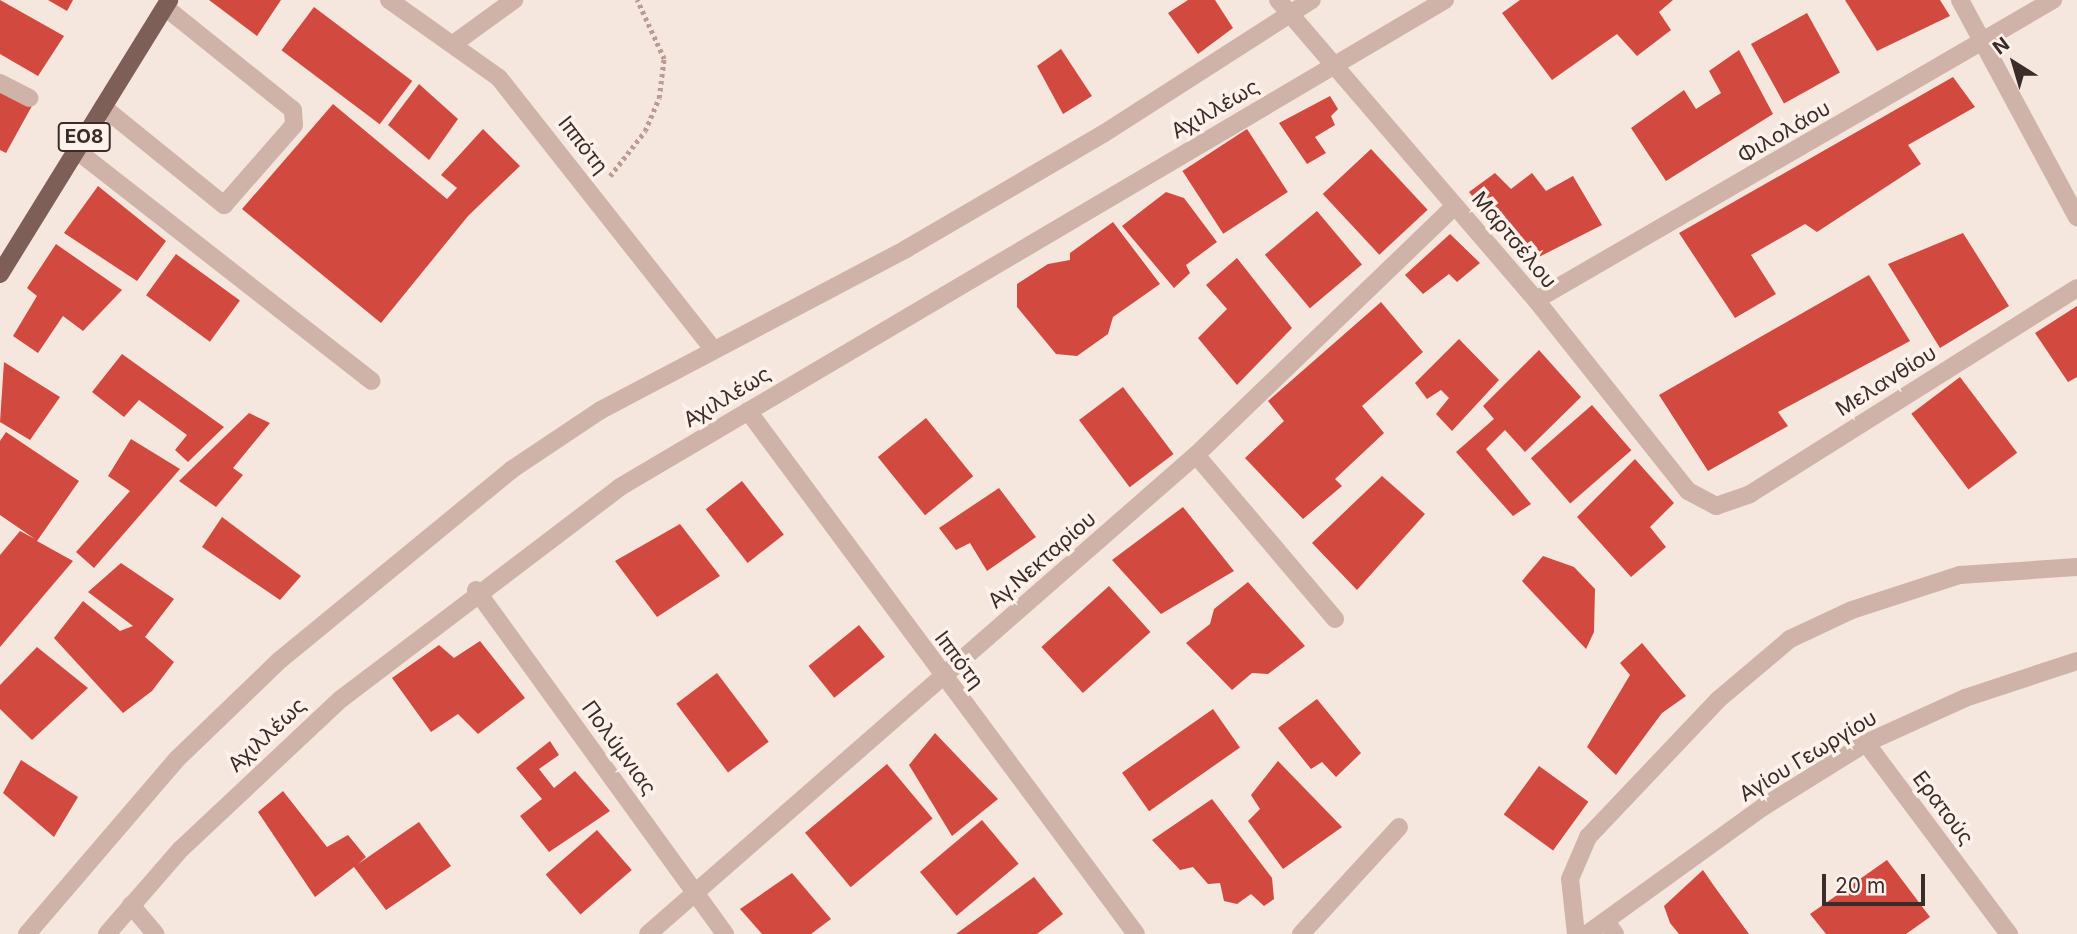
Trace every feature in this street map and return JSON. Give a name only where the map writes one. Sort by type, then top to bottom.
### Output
[{"type":"main road","name":"ΕΟ8","points":[[0,274],[167,4]]},
{"type":"street","name":"Ιππότη","points":[[389,0],[456,42],[499,78],[712,348]]},
{"type":"street","points":[[456,42],[514,0]]},
{"type":"street","points":[[27,934],[177,760],[353,594],[511,470],[712,348],[905,249],[1103,134],[1283,6],[1312,0]]},
{"type":"street","name":"Αχιλλέως","points":[[107,934],[131,905],[341,699],[476,590],[620,487],[1445,0]]},
{"type":"street","points":[[1960,0],[2077,217]]},
{"type":"street","name":"Φιλολάου","points":[[1536,300],[1985,43],[2053,0]]},
{"type":"street","points":[[103,107],[224,205],[294,125],[293,110],[167,4]]},
{"type":"street","name":"Μαρτσέλου","points":[[1283,6],[1536,300],[1688,491],[1716,506]]},
{"type":"street","points":[[0,83],[29,98]]},
{"type":"street","points":[[76,150],[372,381]]},
{"type":"street","name":"Αγ.Νεκταρίου","points":[[648,934],[698,895],[1196,455],[1455,206]]},
{"type":"street","name":"Μελανθίου","points":[[1716,506],[1750,494],[2077,288]]},
{"type":"street","name":"Ιππότη","points":[[748,411],[1136,934]]},
{"type":"street","points":[[1196,455],[1335,619]]},
{"type":"street","points":[[1576,934],[1570,879],[1588,837],[1719,699],[1790,639],[1852,610],[1960,576],[2077,567]]},
{"type":"street","name":"Πολύμνιας","points":[[476,590],[725,934]]},
{"type":"street","name":"Αγίου Γεωργίου","points":[[1587,934],[1610,928],[1763,807],[1866,743],[1965,698],[2077,661]]},
{"type":"street","name":"Ερατούς","points":[[1866,743],[2009,934]]},
{"type":"street","points":[[1301,934],[1399,827]]},
{"type":"street","points":[[131,905],[155,934]]},
{"type":"path","points":[[591,193],[645,131],[659,98],[664,59],[637,0]]},
{"type":"building","points":[[0,0],[64,36],[38,76],[0,54]]},
{"type":"building","points":[[48,0],[73,0],[67,11]]},
{"type":"building","points":[[209,0],[281,0],[257,36]]},
{"type":"building","points":[[1188,0],[1215,0],[1233,28],[1198,54],[1168,13]]},
{"type":"building","points":[[1520,0],[1673,0],[1659,12],[1671,30],[1637,56],[1617,34],[1552,80],[1502,13]]},
{"type":"building","points":[[1845,0],[1940,0],[1950,16],[1877,51]]},
{"type":"building","points":[[314,7],[412,81],[380,124],[282,50]]},
{"type":"building","points":[[1807,13],[1840,72],[1784,104],[1751,44]]},
{"type":"building","points":[[1061,49],[1092,96],[1063,114],[1037,66]]},
{"type":"building","points":[[1739,50],[1773,114],[1666,181],[1631,128],[1684,90],[1696,109],[1721,93],[1709,71]]},
{"type":"building","points":[[1953,77],[1975,107],[1908,145],[1921,164],[1817,232],[1805,224],[1751,255],[1776,294],[1735,318],[1679,233]]},
{"type":"building","points":[[419,84],[458,119],[429,160],[388,125]]},
{"type":"building","points":[[0,86],[33,104],[6,153],[0,150]]},
{"type":"building","points":[[1330,96],[1338,109],[1331,116],[1335,125],[1315,137],[1326,153],[1307,164],[1279,123]]},
{"type":"building","points":[[333,104],[447,199],[457,188],[441,175],[483,129],[520,166],[468,216],[381,323],[242,209]]},
{"type":"building","points":[[1247,129],[1288,192],[1223,234],[1182,171]]},
{"type":"building","points":[[1371,149],[1428,210],[1379,255],[1323,194]]},
{"type":"building","points":[[1495,173],[1511,189],[1532,173],[1546,191],[1573,176],[1602,225],[1525,264],[1469,192]]},
{"type":"building","points":[[98,186],[166,241],[137,281],[64,233]]},
{"type":"building","points":[[1166,192],[1184,198],[1217,242],[1186,265],[1190,273],[1174,288],[1122,226]]},
{"type":"building","points":[[1317,211],[1362,265],[1310,308],[1265,255]]},
{"type":"building","points":[[1113,222],[1160,284],[1113,317],[1108,334],[1077,356],[1056,354],[1017,307],[1017,284],[1048,264],[1070,260],[1070,253]]},
{"type":"building","points":[[1963,233],[2009,306],[1940,348],[1888,264]]},
{"type":"building","points":[[1450,234],[1480,263],[1457,282],[1449,274],[1423,294],[1405,275]]},
{"type":"building","points":[[56,244],[122,290],[83,331],[63,316],[38,353],[13,336],[37,296],[27,288]]},
{"type":"building","points":[[176,254],[240,300],[210,342],[146,295]]},
{"type":"building","points":[[1237,258],[1292,328],[1237,385],[1198,338],[1227,309],[1206,285]]},
{"type":"building","points":[[1869,275],[1910,341],[1778,412],[1788,426],[1708,471],[1659,395]]},
{"type":"building","points":[[1381,302],[1423,352],[1362,406],[1384,433],[1335,479],[1342,486],[1303,519],[1245,458],[1284,421],[1268,401]]},
{"type":"building","points":[[2077,306],[2077,377],[2068,382],[2035,333]]},
{"type":"building","points":[[1459,339],[1499,380],[1452,431],[1436,414],[1449,398],[1441,390],[1427,399],[1415,383]]},
{"type":"building","points":[[1539,350],[1581,397],[1525,452],[1505,430],[1486,449],[1531,504],[1513,516],[1456,452],[1494,419],[1483,406]]},
{"type":"building","points":[[122,354],[224,427],[188,462],[175,450],[187,435],[139,400],[124,417],[92,392]]},
{"type":"building","points":[[4,362],[60,397],[30,440],[0,422]]},
{"type":"building","points":[[1960,377],[2017,453],[1968,490],[1911,414]]},
{"type":"building","points":[[1123,387],[1174,454],[1130,487],[1079,420]]},
{"type":"building","points":[[1592,405],[1631,450],[1570,503],[1531,458]]},
{"type":"building","points":[[249,413],[270,423],[233,468],[243,475],[216,507],[179,481]]},
{"type":"building","points":[[926,418],[973,476],[925,515],[878,457]]},
{"type":"building","points":[[6,432],[79,481],[37,541],[73,561],[0,647],[0,555],[20,531],[35,539],[0,515],[0,441]]},
{"type":"building","points":[[131,439],[180,469],[94,568],[76,552],[130,491],[108,476]]},
{"type":"building","points":[[1635,459],[1674,503],[1650,527],[1666,547],[1631,577],[1577,517]]},
{"type":"building","points":[[1382,476],[1425,514],[1357,590],[1312,543]]},
{"type":"building","points":[[742,481],[784,535],[748,563],[706,509]]},
{"type":"building","points":[[999,488],[1036,537],[987,571],[970,543],[956,550],[939,528]]},
{"type":"building","points":[[1183,507],[1234,571],[1161,614],[1112,560]]},
{"type":"building","points":[[222,517],[301,576],[280,600],[202,547]]},
{"type":"building","points":[[680,524],[720,576],[657,617],[615,561]]},
{"type":"building","points":[[1543,556],[1574,567],[1595,589],[1594,632],[1586,649],[1522,581]]},
{"type":"building","points":[[121,563],[174,599],[145,637],[174,662],[152,691],[123,713],[54,638],[83,601],[120,631],[133,626],[88,592]]},
{"type":"building","points":[[1248,582],[1305,646],[1268,674],[1252,673],[1232,690],[1186,643],[1210,624],[1214,609]]},
{"type":"building","points":[[1109,586],[1150,632],[1083,693],[1041,647]]},
{"type":"building","points":[[859,625],[885,657],[834,698],[808,666]]},
{"type":"building","points":[[480,641],[525,698],[478,734],[458,714],[431,732],[392,678],[439,645],[454,658]]},
{"type":"building","points":[[1642,643],[1686,696],[1662,713],[1616,775],[1587,747],[1630,675],[1620,663]]},
{"type":"building","points":[[37,647],[88,688],[32,740],[0,709],[0,685]]},
{"type":"building","points":[[717,673],[769,742],[728,772],[676,704]]},
{"type":"building","points":[[1317,699],[1361,753],[1336,777],[1322,762],[1311,769],[1278,728]]},
{"type":"building","points":[[1213,709],[1240,748],[1149,811],[1122,773]]},
{"type":"building","points":[[935,733],[998,799],[952,836],[909,765]]},
{"type":"building","points":[[550,741],[559,755],[539,769],[554,788],[575,771],[610,811],[549,852],[520,816],[542,799],[516,768]]},
{"type":"building","points":[[21,760],[78,797],[54,837],[3,793]]},
{"type":"building","points":[[1278,761],[1342,827],[1283,869],[1248,821],[1260,809],[1251,795]]},
{"type":"building","points":[[887,764],[933,818],[851,887],[805,833]]},
{"type":"building","points":[[1539,766],[1588,802],[1553,850],[1504,815]]},
{"type":"building","points":[[283,791],[327,847],[348,835],[366,857],[358,864],[419,822],[451,866],[386,910],[354,867],[315,897],[258,812]]},
{"type":"building","points":[[1212,799],[1272,878],[1274,899],[1264,906],[1251,894],[1237,904],[1224,901],[1220,883],[1208,884],[1193,867],[1180,870],[1152,840]]},
{"type":"building","points":[[982,820],[1019,864],[957,916],[920,872]]},
{"type":"building","points":[[597,830],[632,870],[580,915],[546,875]]},
{"type":"building","points":[[1887,860],[1930,917],[1906,934],[1826,934],[1810,914]]},
{"type":"building","points":[[1703,870],[1749,934],[1679,934],[1670,923],[1664,906]]},
{"type":"building","points":[[792,873],[831,919],[811,934],[762,934],[740,909]]},
{"type":"building","points":[[1034,877],[1063,914],[1037,934],[956,934]]}]
